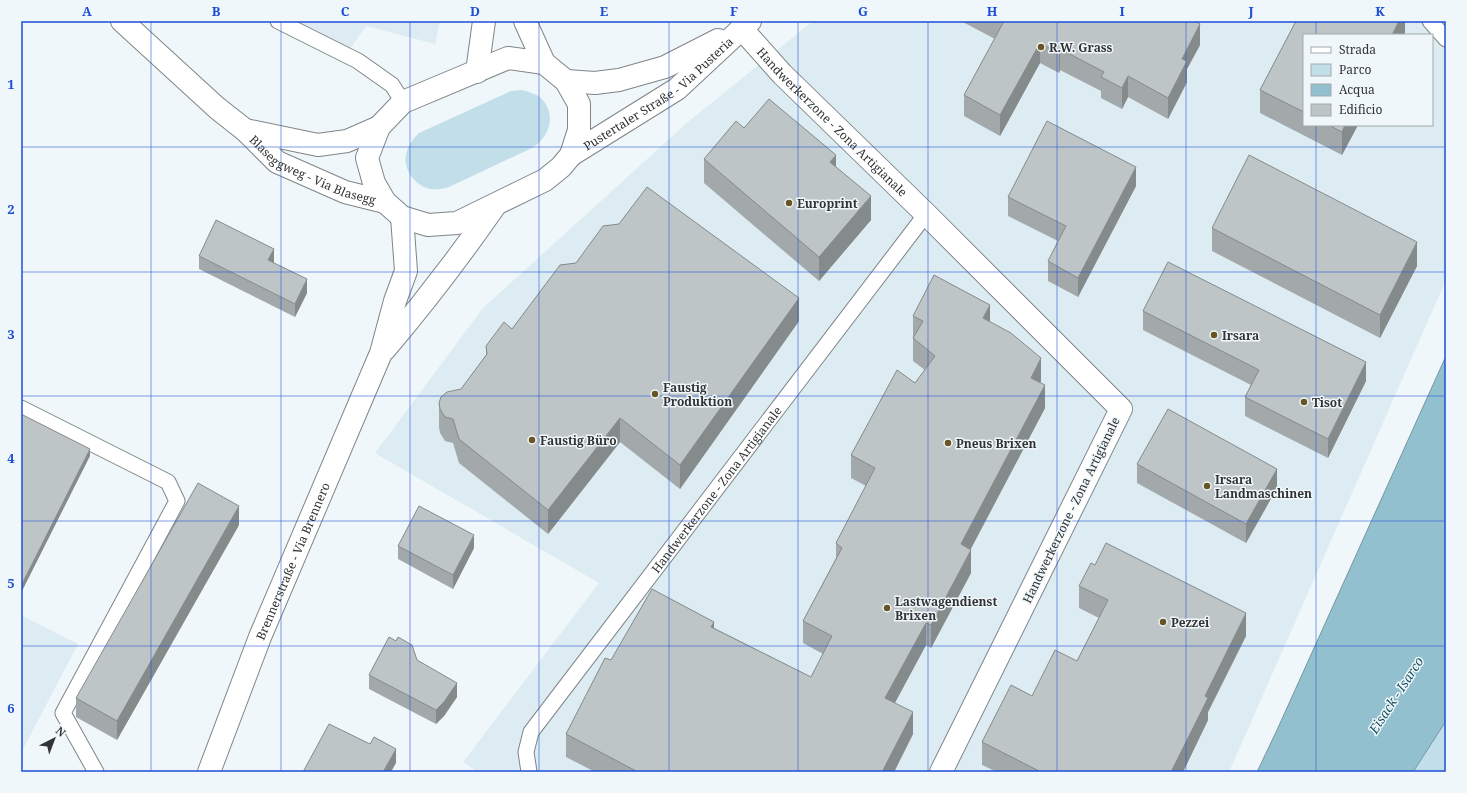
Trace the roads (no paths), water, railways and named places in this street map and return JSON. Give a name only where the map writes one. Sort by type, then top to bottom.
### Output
[{"type":"main road","name":"Blaseggweg - Via Blasegg","points":[[122,21],[217,108],[245,130],[277,162],[345,192],[385,202]]},
{"type":"main road","points":[[477,72],[484,21]]},
{"type":"main road","name":"Brennerstraße - Via Brennero","points":[[525,21],[544,63],[566,81],[579,104],[579,130],[571,155],[561,167],[545,180],[457,223],[428,225],[402,217],[385,202],[374,183],[367,158],[379,127],[403,102],[508,58],[544,63]]},
{"type":"main road","name":"Pustertaler Straße - Via Pusteria","points":[[566,81],[595,83],[619,80],[665,67],[745,25]]},
{"type":"main road","name":"Pustertaler Straße - Via Pusteria","points":[[571,155],[677,89],[745,25]]},
{"type":"main road","name":"Handwerkerzone - Zona Artigianale","points":[[745,25],[782,74],[926,214],[1121,409],[941,772]]},
{"type":"main road","name":"Blaseggweg - Via Blasegg","points":[[245,130],[318,145],[346,141],[379,127]]},
{"type":"main road","name":"Brennerstraße - Via Brennero","points":[[381,353],[457,260],[495,205]]},
{"type":"main road","name":"Brennerstraße - Via Brennero","points":[[209,772],[260,637],[381,353],[395,301],[406,271],[402,217]]},
{"type":"lane","points":[[278,21],[358,62],[392,85],[403,102]]},
{"type":"lane","points":[[1430,21],[1446,39]]},
{"type":"lane","name":"Handwerkerzone - Zona Artigianale","points":[[529,772],[526,752],[531,732],[926,214]]},
{"type":"lane","points":[[21,408],[168,482],[177,501],[63,713],[96,772]]},
{"type":"water","name":"Eisack - Isarco","points":[[1446,356],[1446,721],[1413,772],[1257,772],[1277,730]]},
{"type":"place","name":"R.W. Grass","points":[[1041,47]]},
{"type":"place","name":"Europrint","points":[[789,203]]},
{"type":"place","name":"Irsara","points":[[1214,335]]},
{"type":"place","name":"Faustig Produktion","points":[[655,394]]},
{"type":"place","name":"Tisot","points":[[1304,402]]},
{"type":"place","name":"Faustig Büro","points":[[532,440]]},
{"type":"place","name":"Pneus Brixen","points":[[948,443]]},
{"type":"place","name":"Irsara Landmaschinen","points":[[1207,486]]},
{"type":"place","name":"Lastwagendienst Brixen","points":[[887,608]]},
{"type":"place","name":"Pezzei","points":[[1163,622]]}]
